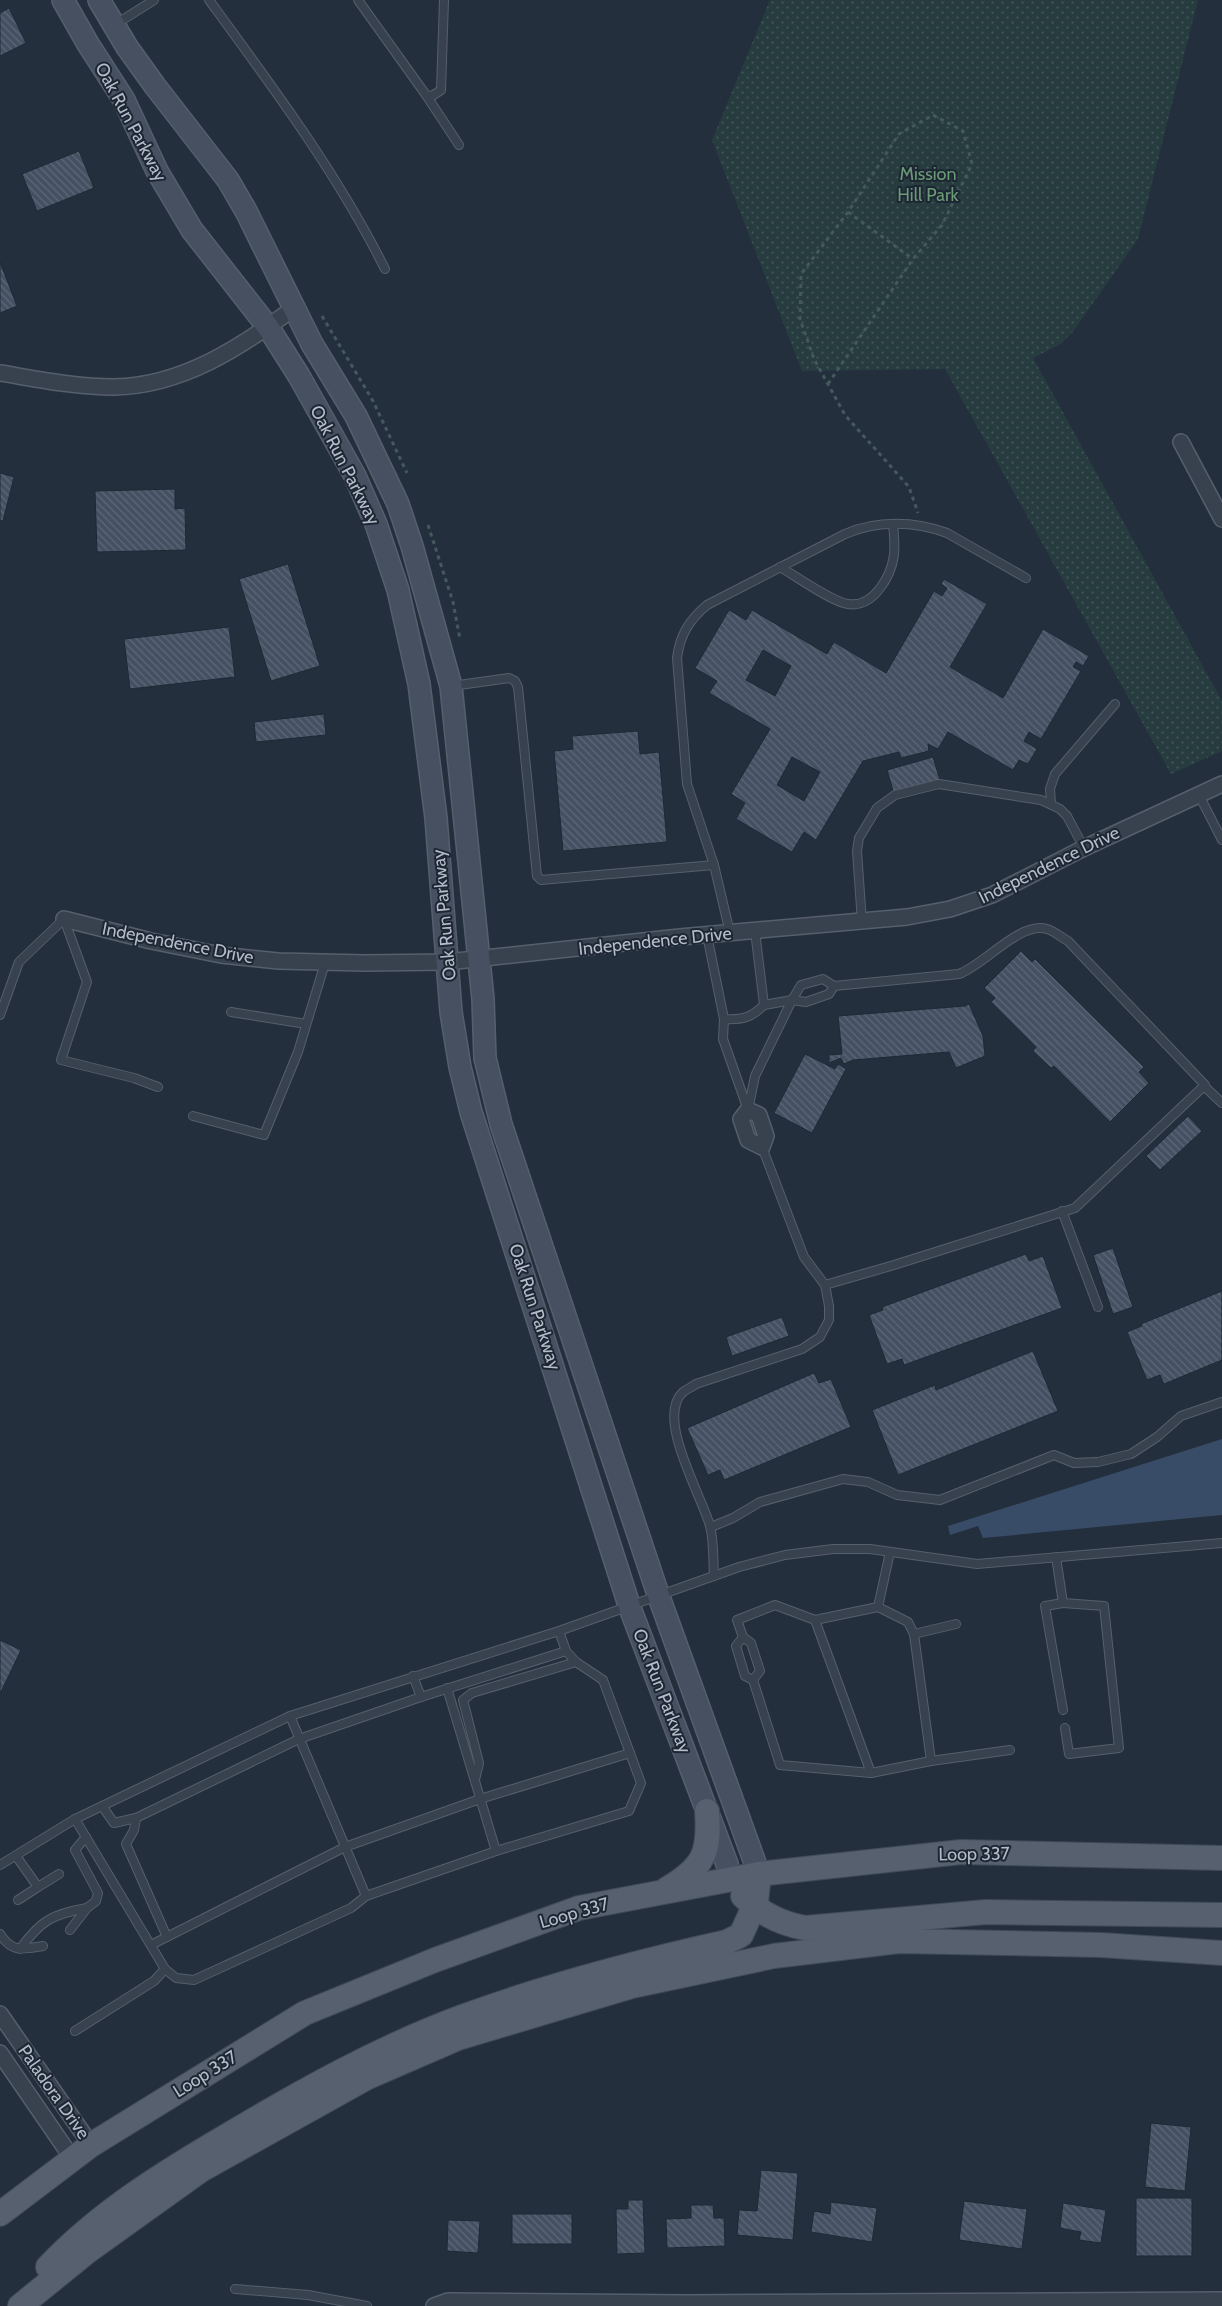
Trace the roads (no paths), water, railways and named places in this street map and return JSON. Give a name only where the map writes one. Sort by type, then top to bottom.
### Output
[{"type":"main road","points":[[662,1892],[687,1877],[702,1860],[709,1835],[707,1810]]},
{"type":"main road","name":"Loop 337","points":[[0,2214],[82,2151],[306,2013],[435,1960],[578,1908],[760,1874],[961,1852],[1222,1858]]},
{"type":"main road","points":[[19,2306],[38,2278],[87,2228],[174,2167],[300,2093],[380,2052],[461,2018],[568,1981],[626,1965],[727,1942],[741,1936],[754,1906],[760,1874]]},
{"type":"main road","points":[[730,1880],[735,1888],[754,1906],[787,1925],[805,1928],[986,1912],[1222,1915]]},
{"type":"main road","points":[[19,2306],[88,2251],[201,2170],[368,2077],[458,2038],[614,1992],[748,1961],[899,1941],[1101,1945],[1222,1953]]},
{"type":"street","name":"Oak Run Parkway","points":[[63,0],[88,44],[124,100],[158,171],[188,222],[268,327],[308,393],[355,476],[376,524],[398,590],[419,684],[438,838],[451,1012],[460,1067],[471,1112],[519,1256],[630,1608],[707,1810],[730,1880]]},
{"type":"street","name":"Oak Run Parkway","points":[[99,0],[114,26],[155,86],[228,180],[312,344],[356,416],[398,504],[412,546],[451,686],[483,999],[485,1058],[501,1124],[660,1597],[760,1874]]},
{"type":"street","points":[[0,373],[103,386],[148,383],[189,371],[208,362],[246,342],[294,308]]},
{"type":"street","points":[[1181,442],[1222,519]]},
{"type":"street","name":"Independence Drive","points":[[64,919],[221,955],[325,963],[447,962],[708,935],[862,922],[928,914],[992,895],[1084,848],[1222,784]]},
{"type":"street","points":[[748,1110],[759,1115],[761,1120],[766,1136],[762,1147]]},
{"type":"street","name":"Paladora Drive","points":[[0,2014],[82,2151]]},
{"type":"street","name":"Paladora Drive","points":[[0,2053],[82,2151]]},
{"type":"street","points":[[434,2306],[448,2302],[685,2305],[958,2304],[1222,2300]]},
{"type":"lane","points":[[114,26],[154,0]]},
{"type":"lane","points":[[209,0],[286,105],[361,222],[384,269]]},
{"type":"lane","points":[[358,0],[459,145]]},
{"type":"lane","points":[[426,95],[432,96],[441,90],[444,0]]},
{"type":"lane","points":[[780,567],[836,600],[857,605],[868,600],[889,574],[894,555],[894,524]]},
{"type":"lane","points":[[730,933],[714,865],[687,784],[677,671],[678,646],[689,622],[707,605],[857,528],[867,526],[894,524],[922,526],[947,533],[1026,578]]},
{"type":"lane","points":[[451,686],[510,678],[518,687],[538,876],[541,880],[714,865]]},
{"type":"lane","points":[[1051,804],[1050,789],[1056,774],[1115,704]]},
{"type":"lane","points":[[862,922],[857,850],[859,838],[877,808],[895,795],[939,784],[1031,798],[1051,804],[1067,816],[1084,848]]},
{"type":"lane","points":[[1199,795],[1222,840]]},
{"type":"lane","points":[[0,1015],[19,962],[64,919],[87,982],[61,1060],[134,1078],[158,1087]]},
{"type":"lane","points":[[748,1110],[755,1076],[801,985],[823,979],[834,986],[959,974],[976,965],[1006,941],[1040,928],[1048,929],[1068,941],[1222,1103]]},
{"type":"lane","points":[[755,931],[764,1005]]},
{"type":"lane","points":[[708,935],[724,1019],[723,1039],[748,1110]]},
{"type":"lane","points":[[194,1116],[264,1135],[298,1052],[325,963]]},
{"type":"lane","points":[[724,1019],[740,1020],[754,1016],[764,1005],[792,1000],[806,1002],[829,994],[834,986]]},
{"type":"lane","points":[[231,1012],[306,1024]]},
{"type":"lane","points":[[825,1285],[1075,1208],[1204,1086]]},
{"type":"lane","points":[[714,1576],[711,1527],[678,1445],[674,1422],[676,1404],[682,1393],[696,1384],[802,1349],[820,1337],[829,1320],[829,1306],[825,1285],[804,1258],[762,1147]]},
{"type":"lane","points":[[1062,1211],[1098,1307]]},
{"type":"lane","points":[[711,1527],[733,1518],[760,1502],[844,1479],[868,1482],[897,1495],[940,1500],[1054,1455],[1074,1463],[1098,1462],[1115,1458],[1131,1454],[1157,1437],[1181,1416],[1222,1402]]},
{"type":"lane","points":[[0,1865],[75,1819],[290,1716],[630,1608],[761,1560],[785,1554],[833,1549],[870,1549],[977,1564],[1222,1543]]},
{"type":"lane","points":[[878,1608],[890,1552]]},
{"type":"lane","points":[[1056,1557],[1062,1603]]},
{"type":"lane","points":[[1062,1710],[1045,1606],[1062,1603],[1104,1606],[1119,1748],[1069,1754],[1065,1728]]},
{"type":"lane","points":[[753,1680],[760,1671],[751,1643],[743,1638],[737,1620],[775,1605],[815,1620],[878,1608],[908,1622],[914,1634],[931,1761]]},
{"type":"lane","points":[[815,1620],[871,1773]]},
{"type":"lane","points":[[914,1634],[956,1624]]},
{"type":"lane","points":[[75,1819],[165,1969],[176,1978],[194,1980],[351,1908],[366,1896],[496,1852],[629,1811],[641,1783],[604,1680],[576,1662],[566,1652],[560,1631]]},
{"type":"lane","points":[[743,1638],[736,1646],[745,1676],[753,1680],[780,1765],[871,1773],[931,1761],[1010,1750]]},
{"type":"lane","points":[[102,1806],[114,1824],[136,1818],[298,1739],[448,1688],[566,1652]]},
{"type":"lane","points":[[475,1780],[479,1763],[463,1700],[472,1693],[576,1662]]},
{"type":"lane","points":[[413,1676],[421,1697]]},
{"type":"lane","points":[[448,1688],[496,1852]]},
{"type":"lane","points":[[290,1716],[298,1739],[366,1896]]},
{"type":"lane","points":[[151,1945],[345,1846],[480,1799],[630,1753]]},
{"type":"lane","points":[[136,1818],[134,1830],[126,1844],[167,1937]]},
{"type":"lane","points":[[70,1930],[87,1908],[96,1901],[98,1893],[75,1850],[86,1837]]},
{"type":"lane","points":[[16,1856],[38,1887]]},
{"type":"lane","points":[[18,1900],[59,1874]]},
{"type":"lane","points":[[20,1949],[34,1930],[60,1913],[87,1908]]},
{"type":"lane","points":[[0,1934],[7,1945],[20,1949],[43,1946]]},
{"type":"lane","points":[[75,2031],[154,1981],[165,1969]]},
{"type":"lane","points":[[235,2289],[308,2295],[367,2306]]},
{"type":"water","points":[[1222,1439],[1222,1515],[983,1538],[978,1526],[950,1535],[948,1526]]},
{"type":"park label","name":"Mission Hill Park","points":[[928,184]]}]
